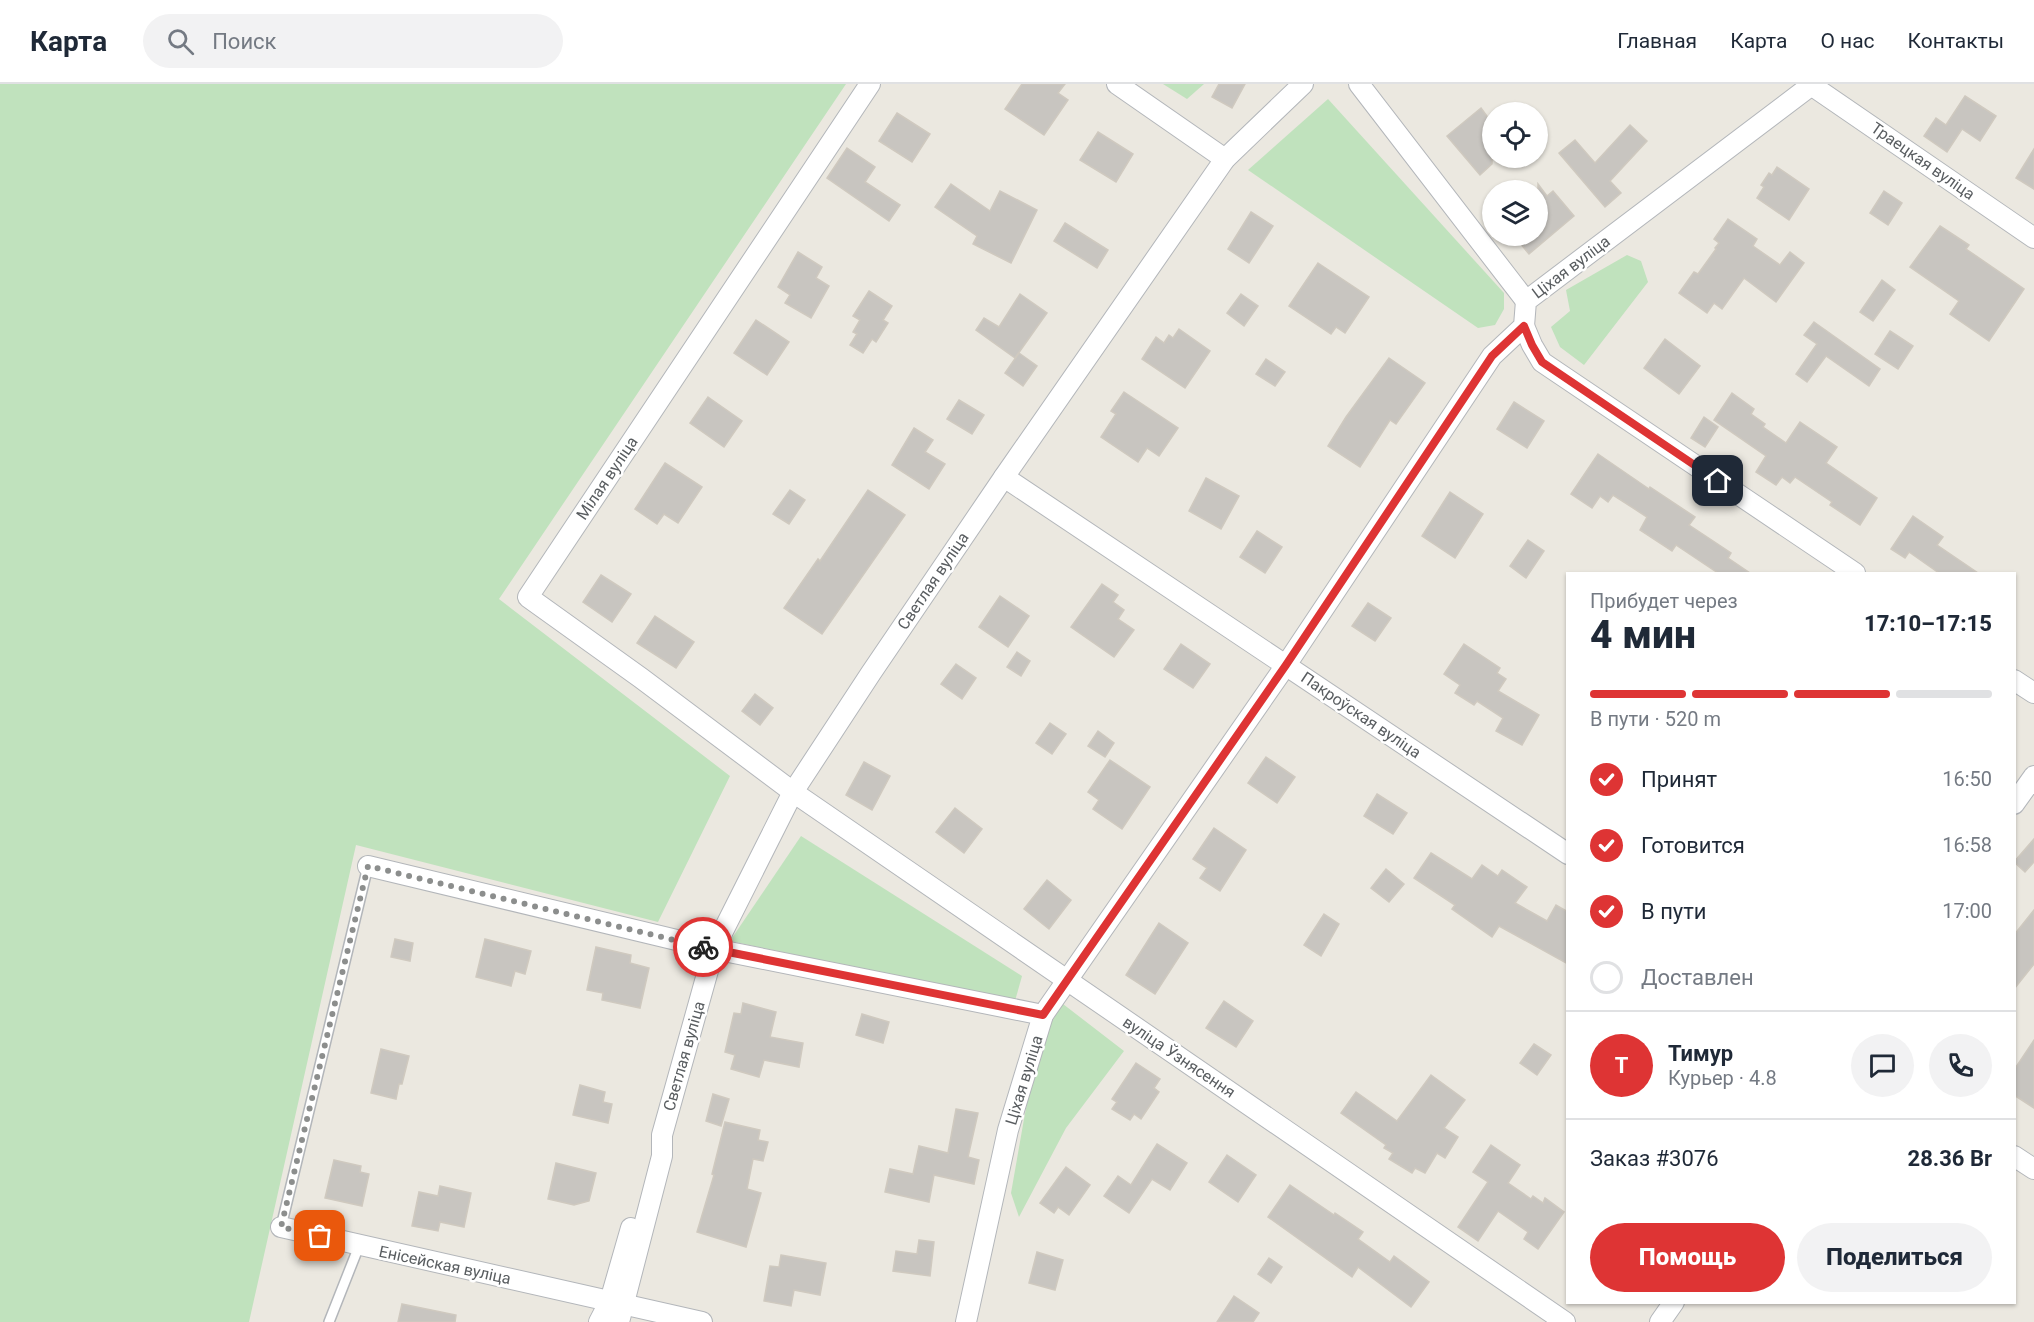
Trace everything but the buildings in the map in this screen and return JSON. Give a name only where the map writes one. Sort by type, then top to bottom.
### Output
[{"type":"street","name":"Мілая вуліца","points":[[793,792],[528,597],[870,84]]},
{"type":"street","points":[[1117,84],[1226,159]]},
{"type":"street","name":"Светлая вуліца","points":[[599,1322],[618,1309],[652,1150],[662,1135],[714,949],[793,792],[1004,477],[1226,159],[1303,84]]},
{"type":"street","points":[[1359,84],[1526,301]]},
{"type":"street","name":"Ціхая вуліца","points":[[966,1322],[1008,1130],[1043,1015],[1286,665],[1492,356],[1524,326],[1526,301],[1812,84]]},
{"type":"street","name":"Траецкая вуліца","points":[[1812,84],[2034,238]]},
{"type":"street","points":[[1524,326],[1542,362],[1854,572]]},
{"type":"street","name":"Пакроўская вуліца","points":[[1004,477],[1566,853]]},
{"type":"street","points":[[2016,681],[2034,693]]},
{"type":"street","points":[[2016,801],[2034,776]]},
{"type":"street","name":"вуліца Ўзнясення","points":[[793,792],[1565,1322]]},
{"type":"street","points":[[368,866],[714,949],[1043,1015]]},
{"type":"street","points":[[2016,1157],[2034,1169]]},
{"type":"street","name":"Енісейская вуліца","points":[[281,1227],[618,1309],[702,1322]]},
{"type":"street","points":[[1660,1322],[1673,1304]]},
{"type":"lane","points":[[281,1227],[368,866]]},
{"type":"lane","points":[[329,1322],[359,1246]]},
{"type":"green space","points":[[0,84],[846,84],[499,599],[730,776],[658,922],[356,845],[249,1322],[0,1322]]},
{"type":"green space","points":[[1163,84],[1204,84],[1187,99]]},
{"type":"green space","points":[[1328,99],[1504,293],[1504,309],[1495,325],[1478,328],[1248,170]]},
{"type":"green space","points":[[1627,255],[1641,261],[1648,282],[1584,365],[1560,347],[1551,327],[1570,311],[1566,290]]},
{"type":"green space","points":[[801,836],[1022,976],[1015,1001],[730,941]]},
{"type":"green space","points":[[1063,1004],[1124,1051],[1066,1128],[1019,1217],[1011,1193],[1034,1067],[1047,1029]]},
{"type":"way so far","points":[[320,1236],[281,1227],[368,866],[703,947]]},
{"type":"route","points":[[703,947],[1043,1015],[1286,665],[1492,356],[1524,326],[1542,362],[1718,481]]}]
